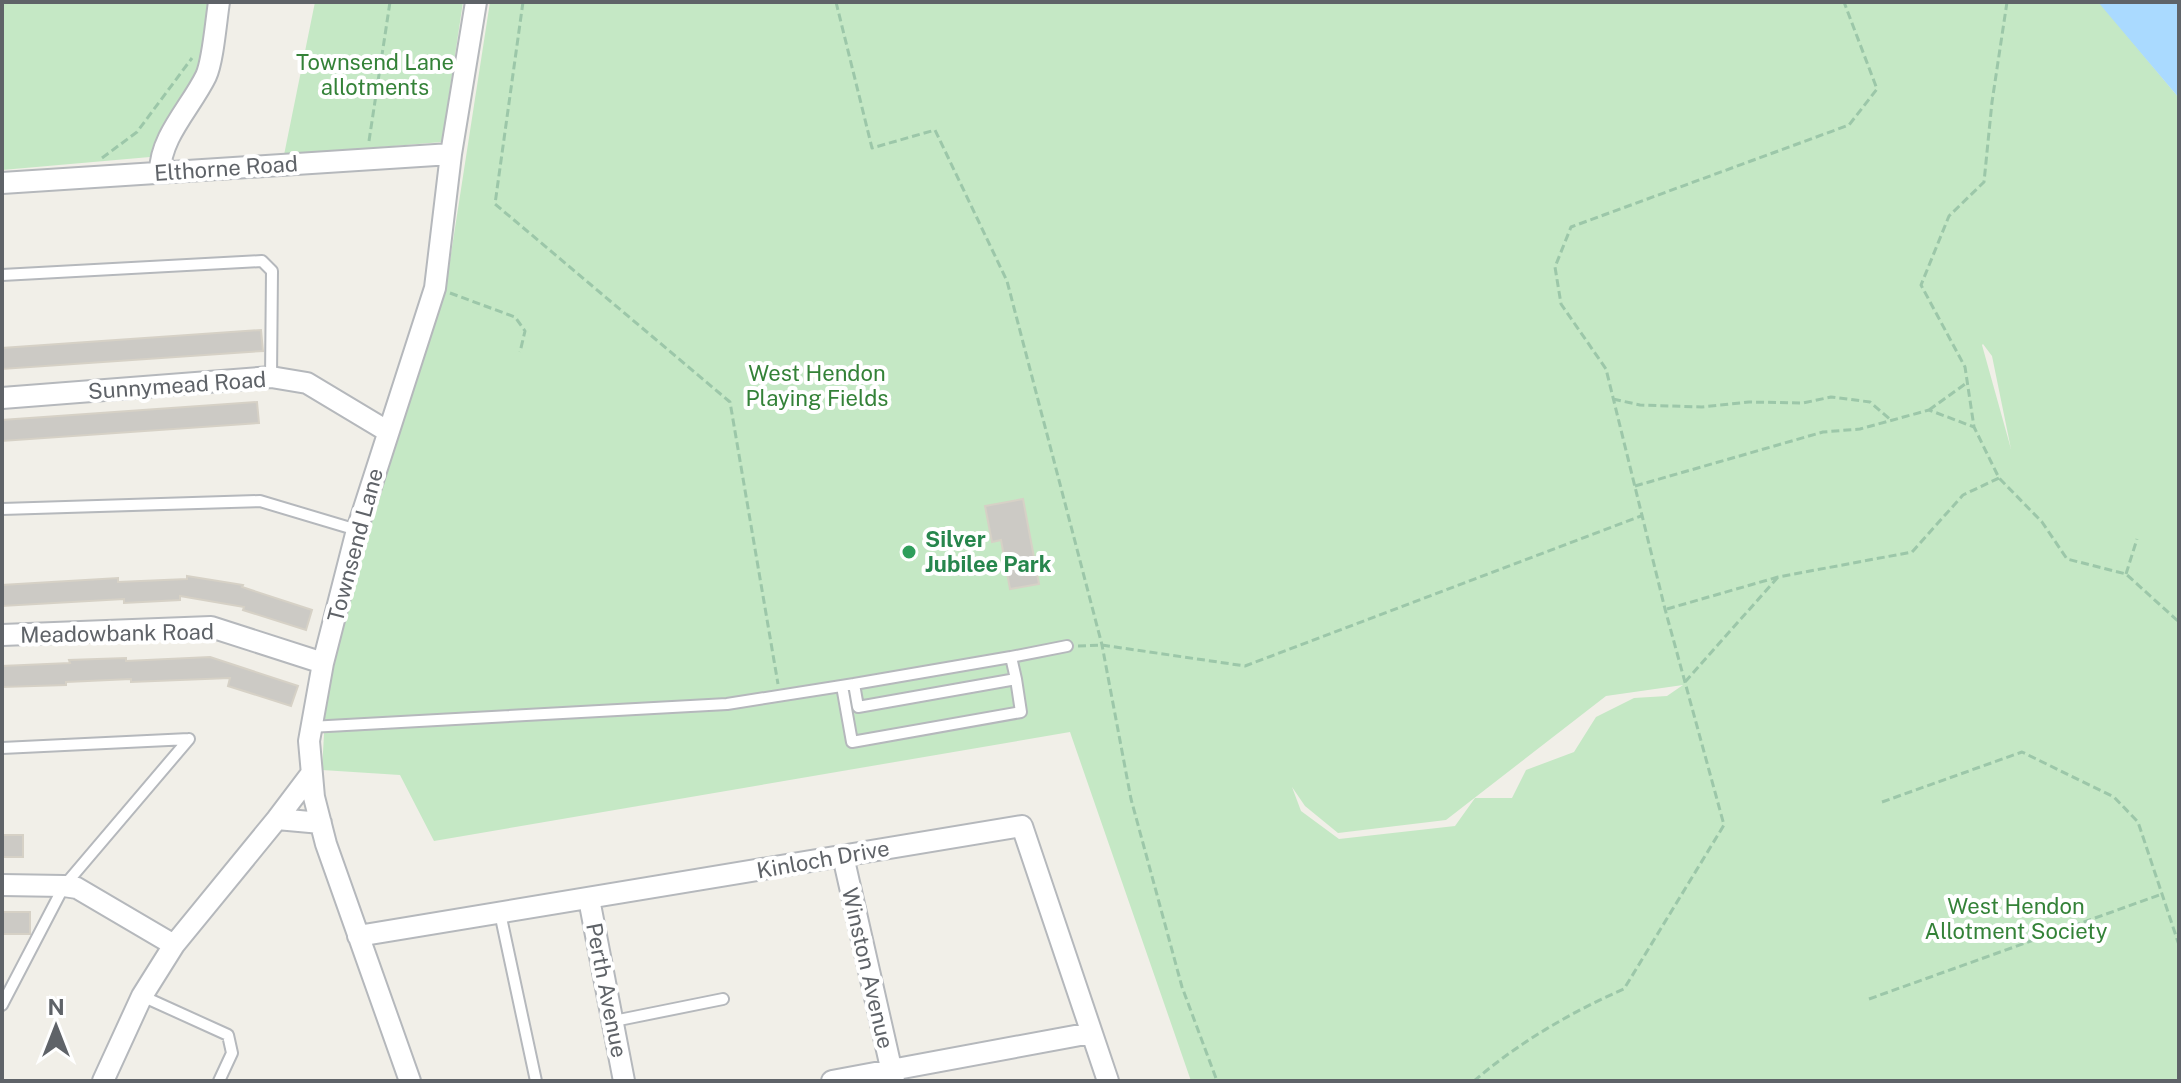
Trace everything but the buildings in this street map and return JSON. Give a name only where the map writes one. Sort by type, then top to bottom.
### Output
[{"type":"street","points":[[160,172],[160,163],[173,133],[207,74],[219,2]]},
{"type":"street","name":"Townsend Lane","points":[[410,1081],[321,823],[299,780],[323,663],[357,530],[435,288],[451,154],[476,2]]},
{"type":"street","name":"Elthorne Road","points":[[2,183],[451,154]]},
{"type":"street","name":"Sunnymead Road","points":[[2,398],[271,377],[307,383],[387,431]]},
{"type":"street","name":"Meadowbank Road","points":[[2,635],[211,627],[323,663]]},
{"type":"street","points":[[103,1081],[142,996],[174,945],[277,819],[299,780]]},
{"type":"street","points":[[277,819],[321,823]]},
{"type":"street","name":"Kinloch Drive","points":[[358,936],[1022,826],[1108,1081]]},
{"type":"street","name":"Winston Avenue","points":[[843,856],[893,1076]]},
{"type":"street","points":[[2,885],[77,888],[174,945]]},
{"type":"street","name":"Perth Avenue","points":[[589,899],[624,1081]]},
{"type":"street","points":[[832,1081],[893,1076],[1091,1033]]},
{"type":"lane","points":[[2,275],[262,261],[272,271],[271,377]]},
{"type":"lane","points":[[2,509],[260,501],[357,530]]},
{"type":"lane","points":[[310,727],[727,704],[1067,646]]},
{"type":"lane","points":[[848,685],[852,742],[1021,712],[1011,657]]},
{"type":"lane","points":[[848,685],[858,707],[1016,679]]},
{"type":"lane","points":[[2,748],[189,739],[64,886],[2,1005]]},
{"type":"lane","points":[[500,913],[536,1081]]},
{"type":"lane","points":[[142,996],[228,1035],[232,1053],[219,1081]]},
{"type":"lane","points":[[614,1021],[723,999]]},
{"type":"path","points":[[366,159],[390,2]]},
{"type":"path","points":[[523,2],[495,204],[730,402],[780,696]]},
{"type":"path","points":[[836,2],[872,148],[935,130],[1007,281],[1102,645],[1131,799],[1182,987],[1217,1081]]},
{"type":"path","points":[[1474,1081],[1518,1046],[1624,989],[1724,825],[1665,609],[1606,369],[1561,304],[1555,267],[1571,227],[1849,125],[1877,89],[1844,2]]},
{"type":"path","points":[[2007,2],[1984,182],[1949,216],[1921,285],[1965,367],[1974,427],[1999,478],[2042,522],[2067,559],[2126,574],[2179,622]]},
{"type":"path","points":[[101,158],[137,132],[193,57]]},
{"type":"path","points":[[435,288],[515,317],[525,331],[520,352]]},
{"type":"path","points":[[1634,486],[1823,432],[1860,429],[1929,410],[1968,382]]},
{"type":"path","points":[[1613,399],[1640,405],[1702,407],[1749,402],[1803,403],[1831,397],[1870,402],[1892,421]]},
{"type":"path","points":[[1929,410],[1974,427]]},
{"type":"path","points":[[1665,609],[1778,577],[1912,552],[1963,495],[1999,478]]},
{"type":"path","points":[[1067,646],[1102,645],[1245,666],[1641,516]]},
{"type":"path","points":[[2126,574],[2137,539]]},
{"type":"path","points":[[1685,683],[1778,577]]},
{"type":"path","points":[[1882,802],[2022,752],[2114,797],[2138,822],[2179,945]]},
{"type":"path","points":[[1869,999],[2162,894]]},
{"type":"green space","points":[[2,2],[212,2],[202,65],[150,157],[2,170]]},
{"type":"green space","name":"Townsend Lane allotments","points":[[315,2],[463,2],[442,142],[284,155]]},
{"type":"green space","name":"West Hendon Playing Fields","points":[[490,2],[2099,2],[2179,98],[2179,1081],[1191,1081],[1070,732],[434,841],[400,775],[322,770],[327,681],[389,438],[446,286]],"holes":[[[1982,345],[1992,356],[2011,449]],[[1683,685],[1667,696],[1634,698],[1596,717],[1574,752],[1526,770],[1512,798],[1475,798],[1455,826],[1339,839],[1301,811],[1292,787],[1305,806],[1338,833],[1446,820],[1606,696]]]},
{"type":"water","points":[[2098,2],[2179,2],[2179,98]]},
{"type":"place","name":"Silver Jubilee Park","points":[[909,552]]},
{"type":"park label","name":"West Hendon Allotment Society","points":[[2016,918]]}]
